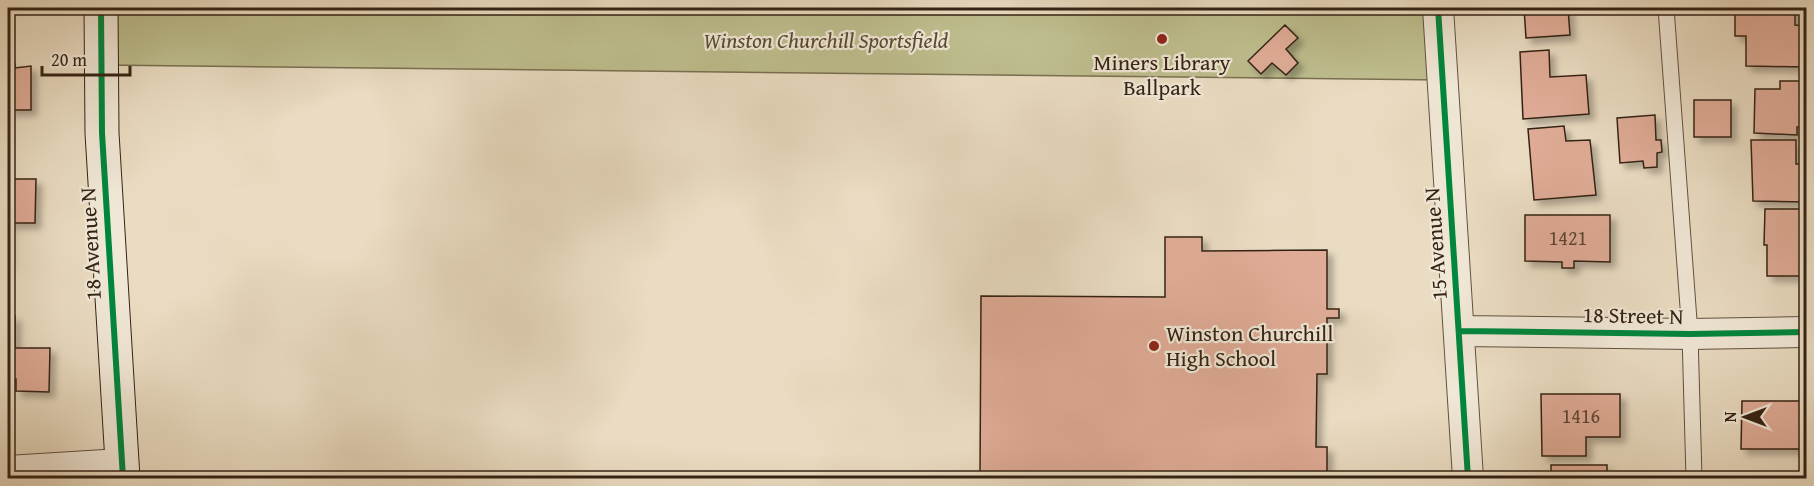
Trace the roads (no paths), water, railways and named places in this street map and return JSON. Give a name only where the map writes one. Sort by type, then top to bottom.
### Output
[{"type":"street","name":"18 Avenue N","points":[[102,8],[102,134],[122,471]]},
{"type":"street","name":"15 Avenue N","points":[[1438,8],[1468,478]]},
{"type":"street","name":"18 Street N","points":[[1459,331],[1690,334],[1806,332]]},
{"type":"street","points":[[8,471],[122,471]]},
{"type":"lane","points":[[1666,8],[1690,334],[1694,478]]},
{"type":"place","name":"Miners Library Ballpark","points":[[1162,39]]},
{"type":"place","name":"Winston Churchill High School","points":[[1154,346]]},
{"type":"park label","name":"Winston Churchill Sportsfield","points":[[826,40]]}]
